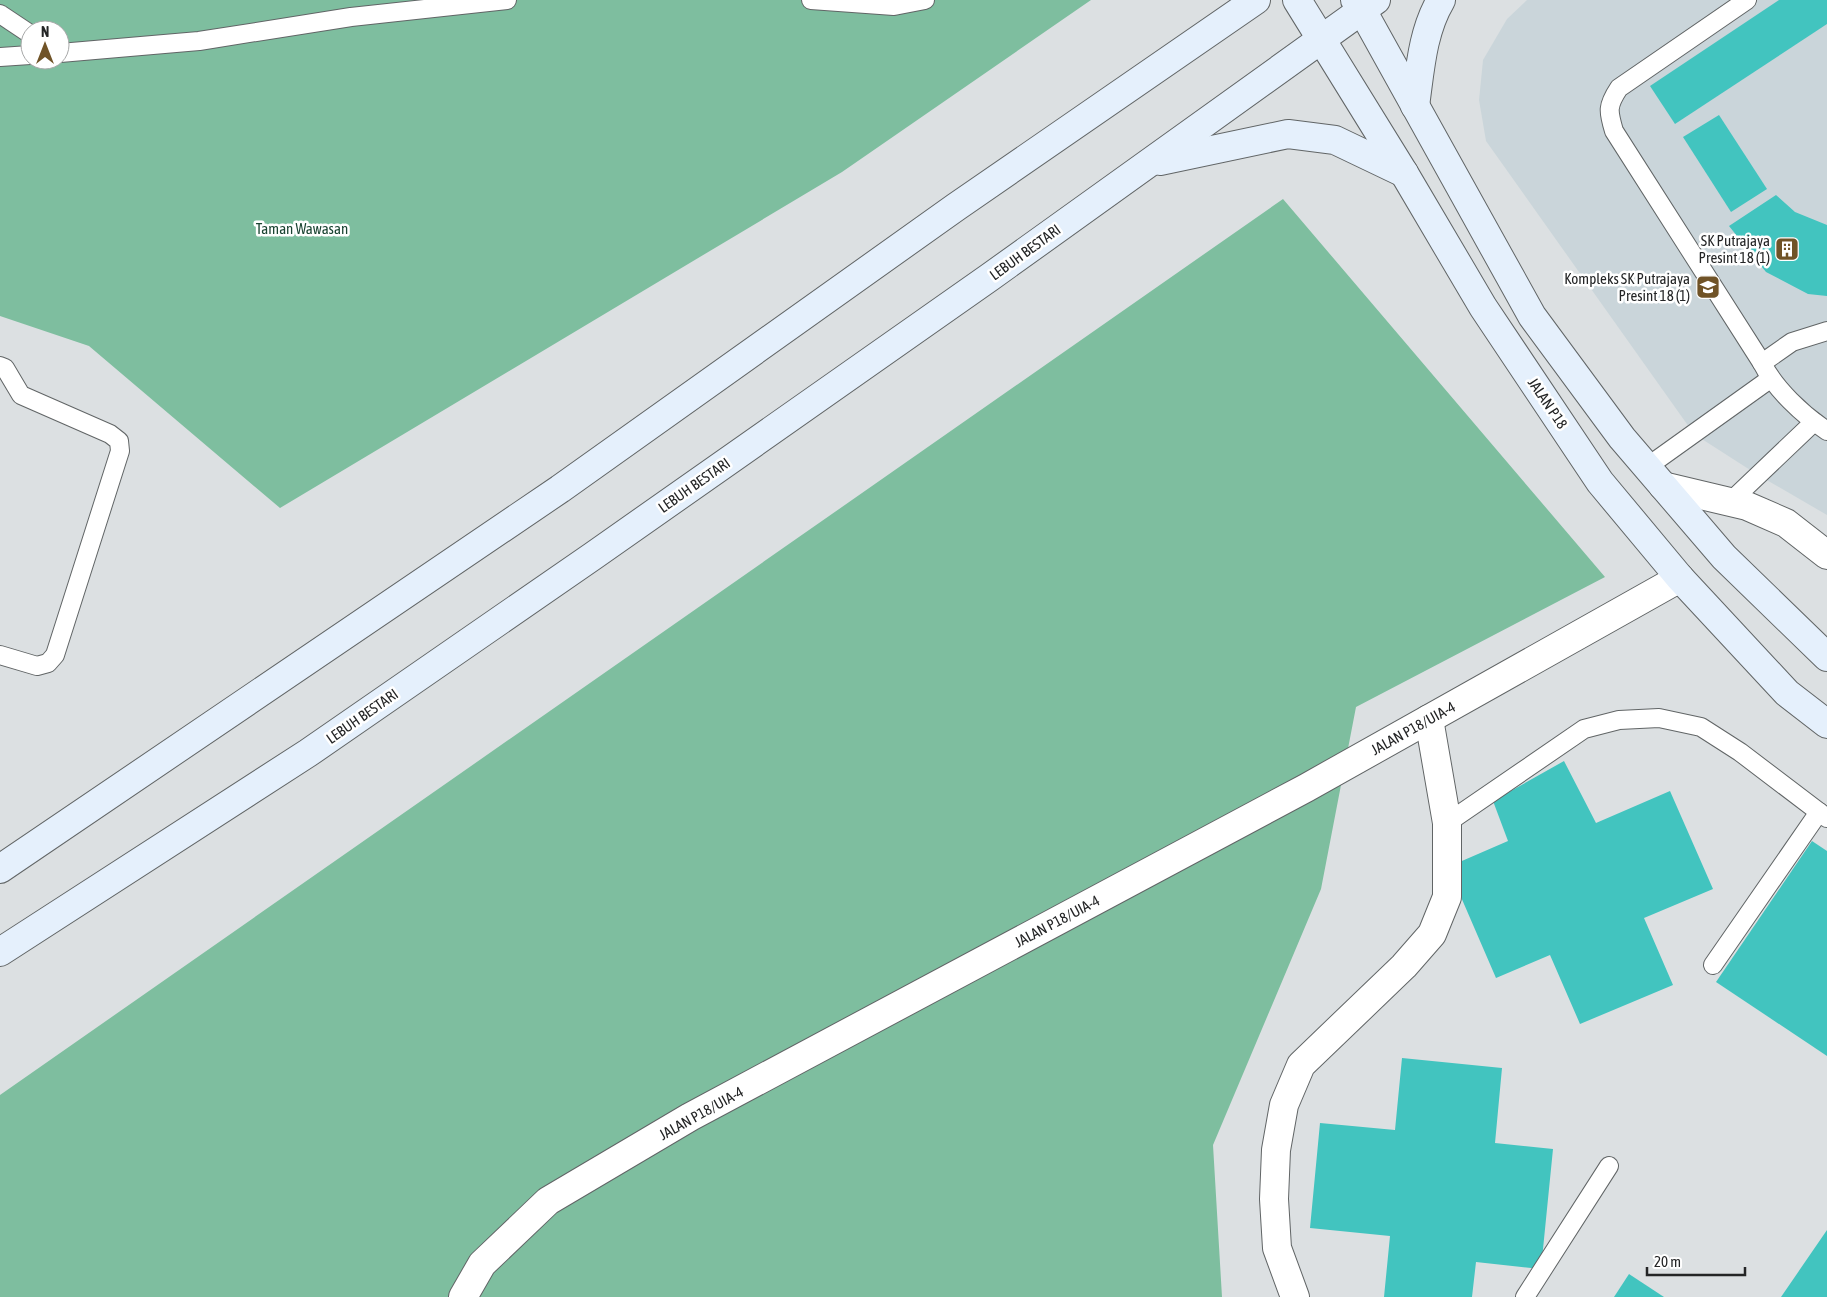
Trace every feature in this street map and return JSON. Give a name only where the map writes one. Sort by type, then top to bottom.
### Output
[{"type":"main road","points":[[0,869],[560,489],[964,202],[1256,0]]},
{"type":"main road","name":"JALAN P18","points":[[1297,0],[1404,173],[1483,307],[1600,482],[1680,578],[1787,693],[1827,724]]},
{"type":"main road","points":[[1415,106],[1423,46],[1441,0]]},
{"type":"main road","points":[[1364,3],[1415,106],[1532,316],[1622,438],[1724,557],[1827,657]]},
{"type":"main road","name":"LEBUH BESTARI","points":[[0,952],[308,754],[609,545],[1321,40],[1364,3]]},
{"type":"main road","points":[[1148,164],[1288,134],[1335,140],[1404,173]]},
{"type":"street","points":[[1655,477],[1747,506],[1786,523],[1827,555]]},
{"type":"street","name":"JALAN P18/UIA-4","points":[[463,1297],[482,1264],[548,1201],[690,1117],[1306,788],[1680,578]]},
{"type":"street","points":[[1295,1297],[1278,1248],[1274,1199],[1276,1150],[1284,1104],[1301,1065],[1404,966],[1432,934],[1447,897],[1447,823],[1429,718]]},
{"type":"lane","points":[[70,51],[199,40],[351,17],[507,0]]},
{"type":"lane","points":[[811,0],[894,6],[925,0]]},
{"type":"lane","points":[[1730,502],[1820,427],[1766,371],[1614,131],[1609,116],[1610,102],[1618,88],[1747,0]]},
{"type":"lane","points":[[0,14],[20,27]]},
{"type":"lane","points":[[70,48],[79,51]]},
{"type":"lane","points":[[0,56],[20,55]]},
{"type":"lane","points":[[1655,477],[1766,371],[1792,342],[1827,331]]},
{"type":"lane","points":[[0,366],[5,368],[21,395],[110,434],[119,441],[120,451],[55,654],[48,663],[37,666],[0,655]]},
{"type":"lane","points":[[1447,823],[1584,729],[1618,720],[1659,718],[1701,727],[1740,752],[1823,815],[1713,965]]},
{"type":"lane","points":[[1525,1297],[1609,1166]]},
{"type":"shaded area","name":"Kompleks SK Putrajaya Presint 18 (1)","points":[[1527,0],[1827,0],[1827,515],[1758,475],[1694,434],[1486,141],[1479,100],[1483,60],[1507,19]]},
{"type":"green space","name":"Taman Wawasan","points":[[0,0],[1091,0],[842,172],[280,508],[89,346],[0,316]]},
{"type":"green space","points":[[1283,199],[1605,577],[1356,707],[1321,889],[1213,1145],[1222,1297],[0,1297],[0,1095]]},
{"type":"building","points":[[1779,0],[1827,0],[1827,24],[1675,124],[1650,86]]},
{"type":"building","points":[[1719,115],[1767,189],[1731,212],[1683,137]]},
{"type":"building","name":"SK Putrajaya Presint 18 (1)","points":[[1776,195],[1795,212],[1827,225],[1827,296],[1808,294],[1766,272],[1729,226]]},
{"type":"building","points":[[1564,761],[1596,823],[1670,791],[1713,889],[1644,918],[1673,985],[1580,1024],[1550,955],[1496,978],[1448,867],[1508,841],[1493,801]]},
{"type":"building","points":[[1812,841],[1827,851],[1827,1056],[1716,982]]},
{"type":"building","points":[[1402,1058],[1502,1068],[1495,1143],[1553,1149],[1541,1269],[1476,1262],[1472,1297],[1384,1297],[1390,1236],[1310,1228],[1320,1123],[1395,1130]]},
{"type":"building","points":[[1827,1230],[1827,1297],[1781,1297]]},
{"type":"building","points":[[1629,1274],[1664,1297],[1614,1297]]},
{"type":"place","name":"SK Putrajaya Presint 18 (1)","points":[[1787,249]]},
{"type":"place","name":"Kompleks SK Putrajaya Presint 18 (1)","points":[[1708,287]]}]
